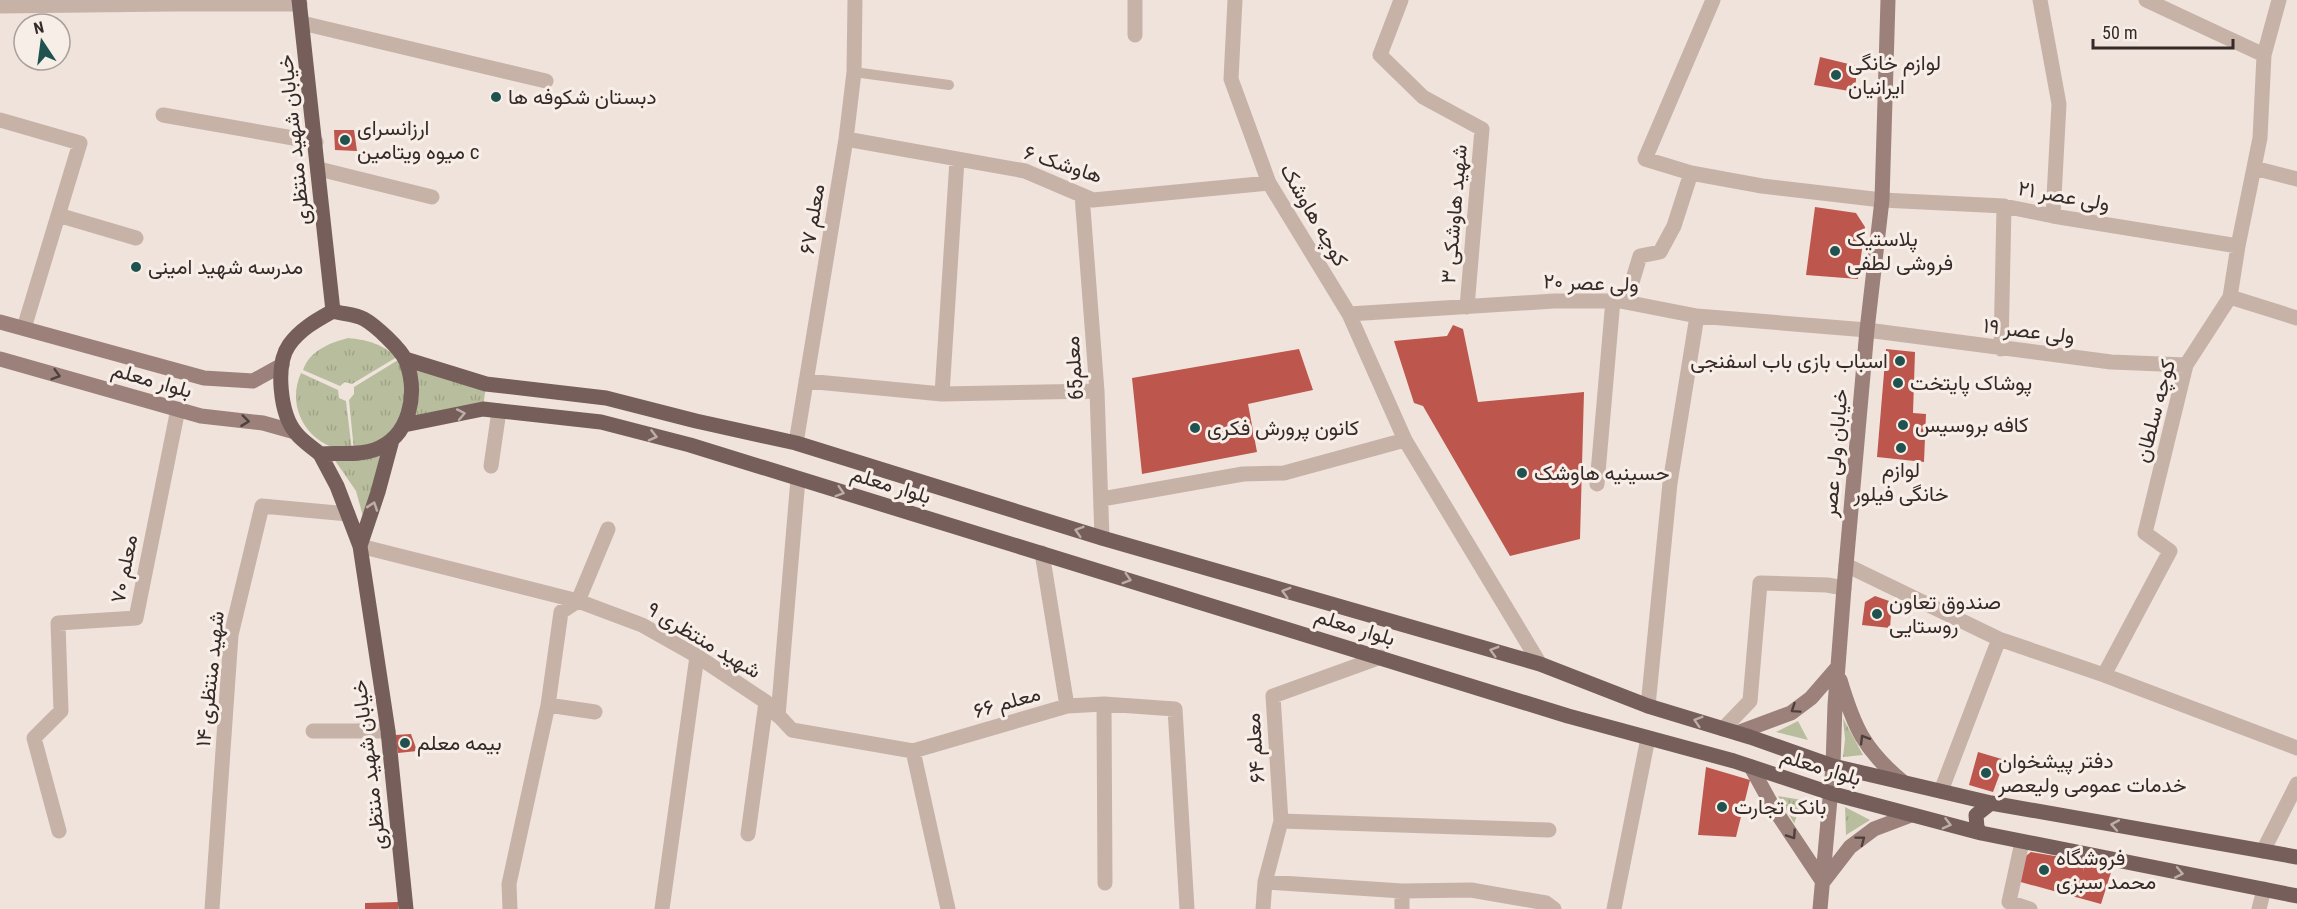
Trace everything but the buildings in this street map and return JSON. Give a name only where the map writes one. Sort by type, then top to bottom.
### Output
[{"type":"main road","name":"خیابان ولی عصر","points":[[1820,909],[1833,766],[1846,565],[1867,330],[1882,200],[1888,0]]},
{"type":"main road","name":"خیابان شهید منتظری","points":[[299,2],[333,311]]},
{"type":"main road","points":[[333,311],[363,318],[386,337],[405,359],[412,390],[411,408],[404,425],[392,440],[360,546],[320,454],[295,432],[282,399],[282,365],[288,345],[308,326],[333,311]]},
{"type":"main road","name":"بلوار معلم","points":[[0,322],[204,378],[253,381],[282,365]]},
{"type":"main road","name":"بلوار معلم","points":[[0,359],[201,416],[262,423],[295,432]]},
{"type":"main road","name":"بلوار معلم","points":[[405,359],[486,384],[606,398],[796,443],[1102,538],[1540,664],[1648,706],[1833,766],[1991,803],[2297,857]]},
{"type":"main road","name":"بلوار معلم","points":[[404,425],[483,409],[602,422],[690,445],[1568,716],[1747,766],[1830,793],[1981,833],[2297,896]]},
{"type":"main road","points":[[320,454],[340,452],[358,454],[376,449],[392,440]]},
{"type":"main road","name":"خیابان شهید منتظری","points":[[360,546],[388,731],[406,909]]},
{"type":"main road","points":[[1903,782],[1864,743],[1852,717],[1837,668],[1811,698],[1791,713],[1736,733],[1753,752],[1747,766],[1823,882],[1858,841],[1874,829],[1911,815]]},
{"type":"main road","points":[[1981,833],[1977,828],[1976,816],[1991,803]]},
{"type":"street","name":"معلم ۶۷","points":[[796,443],[846,139],[854,72],[855,0]]},
{"type":"street","points":[[1135,0],[1135,34]]},
{"type":"street","name":"کوچه هاوشک","points":[[1235,0],[1231,79],[1269,183],[1349,314],[1405,440],[1540,664]]},
{"type":"street","name":"شهید هاوشکی ۳","points":[[1401,0],[1380,55],[1423,97],[1482,129],[1467,307]]},
{"type":"street","name":"ولی عصر ۲۱","points":[[1713,0],[1645,159],[1691,173],[1762,186],[1882,200],[2004,206],[2238,246]]},
{"type":"street","points":[[2040,0],[2059,104],[2053,216]]},
{"type":"street","points":[[2146,0],[2264,54]]},
{"type":"street","name":"کوچه سلطان","points":[[2104,675],[2170,551],[2145,533],[2186,365],[2230,297],[2260,138],[2264,54],[2279,0]]},
{"type":"street","points":[[0,6],[299,2]]},
{"type":"street","points":[[302,23],[546,81]]},
{"type":"street","points":[[163,115],[316,142]]},
{"type":"street","points":[[0,120],[80,143],[24,328]]},
{"type":"street","name":"هاوشک ۶","points":[[846,139],[1025,171],[1093,200],[1269,183]]},
{"type":"street","points":[[942,394],[957,160]]},
{"type":"street","points":[[2254,168],[2297,178]]},
{"type":"street","points":[[319,169],[432,197]]},
{"type":"street","points":[[1597,484],[1619,301],[1640,256],[1660,252],[1674,226],[1691,173]]},
{"type":"street","name":"معلم65","points":[[1082,195],[1097,391],[1102,538]]},
{"type":"street","points":[[2001,349],[2004,206]]},
{"type":"street","points":[[58,215],[136,238]]},
{"type":"street","points":[[2230,297],[2297,318]]},
{"type":"street","name":"ولی عصر ۲۰","points":[[1349,314],[1554,301],[1619,301],[1697,316],[1867,330]]},
{"type":"street","points":[[1648,706],[1670,483],[1697,316]]},
{"type":"street","name":"ولی عصر ۱۹","points":[[1867,330],[2111,362],[2186,365]]},
{"type":"street","points":[[806,381],[942,394],[1097,391]]},
{"type":"street","name":"معلم ۷۰","points":[[59,831],[34,738],[61,711],[58,623],[136,618],[178,409]]},
{"type":"street","points":[[491,466],[499,411]]},
{"type":"street","points":[[1102,500],[1243,474],[1284,473],[1405,440]]},
{"type":"street","points":[[778,716],[798,479]]},
{"type":"street","name":"شهید منتظری ۱۴","points":[[212,909],[231,634],[262,506],[348,514]]},
{"type":"street","points":[[510,909],[509,884],[548,705],[561,612],[578,600],[608,530]]},
{"type":"street","name":"شهید منتظری ۹","points":[[360,546],[578,600],[642,625],[697,656],[766,702],[792,730],[913,751]]},
{"type":"street","name":"معلم ۶۶","points":[[913,751],[1067,706],[1042,553]]},
{"type":"street","points":[[1846,565],[1999,639],[2104,675],[2297,748]]},
{"type":"street","points":[[1736,733],[1750,701],[1760,583],[1827,585],[1844,588]]},
{"type":"street","points":[[1941,791],[1999,639]]},
{"type":"street","points":[[662,909],[697,656]]},
{"type":"street","name":"معلم ۶۴","points":[[1263,909],[1265,882],[1281,821],[1273,696],[1381,657]]},
{"type":"street","points":[[748,834],[766,702]]},
{"type":"street","points":[[1067,706],[1104,704],[1175,709],[1187,909]]},
{"type":"street","points":[[1104,704],[1105,884]]},
{"type":"street","points":[[548,705],[595,712]]},
{"type":"street","points":[[313,731],[388,731]]},
{"type":"street","points":[[1614,909],[1648,738]]},
{"type":"street","points":[[913,751],[948,909]]},
{"type":"street","points":[[2263,851],[2297,784]]},
{"type":"street","points":[[1281,821],[1550,830]]},
{"type":"street","points":[[2022,842],[2009,902],[2030,909]]},
{"type":"street","points":[[1265,882],[1402,891],[1471,890],[1546,903],[1554,909]]},
{"type":"street","points":[[2259,909],[2264,889]]},
{"type":"street","points":[[1401,909],[1402,891]]},
{"type":"lane","points":[[854,72],[949,85]]},
{"type":"green space","points":[[348,338],[374,343],[397,357],[352,384],[345,382],[340,386],[303,370],[310,357],[316,352]]},
{"type":"green space","points":[[402,359],[486,386],[483,407],[406,423],[412,409]]},
{"type":"green space","points":[[398,360],[411,391],[390,439],[354,451],[349,400],[354,394],[354,387]]},
{"type":"green space","points":[[301,373],[338,390],[339,398],[346,401],[352,451],[325,444],[305,426],[296,401]]},
{"type":"green space","points":[[389,444],[369,538],[356,491],[327,449]]},
{"type":"green space","points":[[1843,718],[1863,755],[1843,757],[1845,739]]},
{"type":"green space","points":[[1798,721],[1808,740],[1776,732]]},
{"type":"green space","points":[[1778,796],[1802,800],[1794,824],[1794,823]]},
{"type":"green space","points":[[1845,807],[1870,820],[1846,835]]},
{"type":"place","name":"لوازم خانگی ایرانیان","points":[[1836,75]]},
{"type":"place","name":"دبستان شکوفه ها","points":[[496,97]]},
{"type":"place","name":"ارزانسرای میوه ویتامین c","points":[[345,140]]},
{"type":"place","name":"پلاستیک فروشی لطفی","points":[[1835,251]]},
{"type":"place","name":"مدرسه شهید امینی","points":[[136,267]]},
{"type":"place","name":"اسباب بازی باب اسفنجی","points":[[1900,361]]},
{"type":"place","name":"پوشاک پایتخت","points":[[1898,383]]},
{"type":"place","name":"کافه بروسیس","points":[[1903,425]]},
{"type":"place","name":"کانون پرورش فکری","points":[[1195,428]]},
{"type":"place","name":"لوازم خانگی فیلور","points":[[1901,448]]},
{"type":"place","name":"حسینیه هاوشک","points":[[1522,473]]},
{"type":"place","name":"صندوق تعاون روستایی","points":[[1877,614]]},
{"type":"place","name":"بیمه معلم","points":[[405,743]]},
{"type":"place","name":"دفتر پیشخوان خدمات عمومی ولیعصر","points":[[1986,773]]},
{"type":"place","name":"بانک تجارت","points":[[1722,807]]},
{"type":"place","name":"فروشگاه محمد سبزی","points":[[2044,870]]}]
